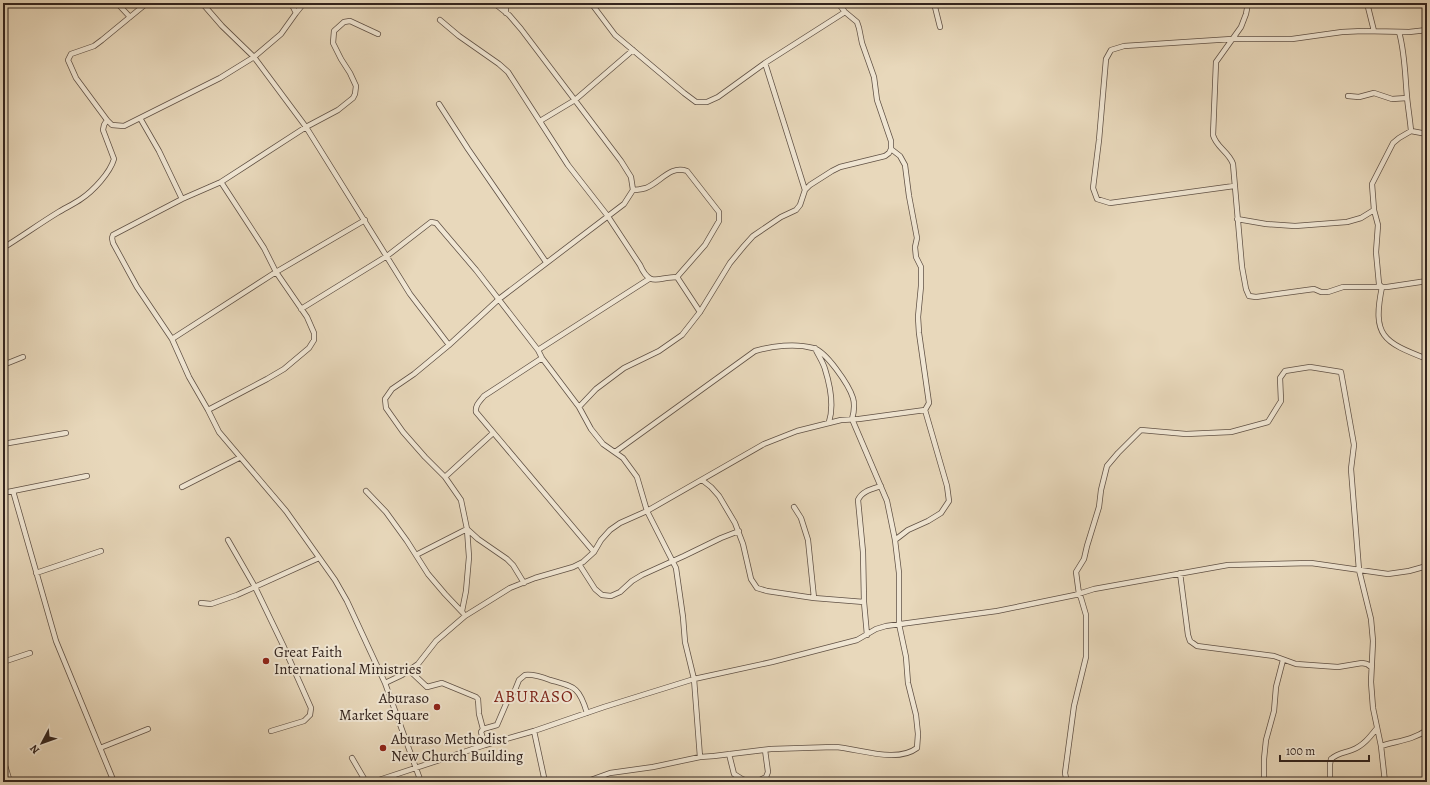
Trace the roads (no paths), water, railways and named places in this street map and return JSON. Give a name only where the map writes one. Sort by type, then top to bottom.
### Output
[{"type":"street","points":[[117,3],[130,17]]},
{"type":"street","points":[[147,3],[94,46],[71,54],[68,60],[76,78],[112,125],[124,126],[220,78],[254,58],[281,34],[304,3]]},
{"type":"street","points":[[202,3],[222,26],[254,58],[306,127],[410,294],[449,344]]},
{"type":"street","points":[[291,3],[296,12]]},
{"type":"street","points":[[464,613],[469,557],[467,529],[460,500],[445,477],[403,432],[386,408],[385,399],[392,389],[414,374],[499,299],[624,204],[633,190],[631,178],[621,161],[522,29],[494,3]]},
{"type":"street","points":[[506,3],[506,13]]},
{"type":"street","points":[[591,3],[615,35],[696,102],[707,102],[718,97],[765,63],[844,12]]},
{"type":"street","points":[[579,407],[596,390],[624,368],[659,351],[682,336],[700,312],[730,263],[744,246],[753,236],[796,210],[800,205],[805,190],[810,185],[840,167],[885,156],[889,153],[891,149],[889,135],[877,100],[874,77],[862,43],[859,28],[856,22],[844,12],[838,3]]},
{"type":"street","points":[[934,3],[940,27]]},
{"type":"street","points":[[1248,3],[1244,21],[1216,62],[1213,135],[1215,141],[1231,159],[1242,268],[1246,289],[1249,296],[1256,297],[1314,289],[1321,292],[1328,292],[1343,287],[1382,287],[1427,281]]},
{"type":"street","points":[[1367,3],[1374,31]]},
{"type":"street","points":[[440,20],[458,36],[499,64],[508,72],[568,165],[607,216],[640,265],[643,273],[649,279],[655,281],[678,276],[705,245],[719,221],[719,212],[687,171],[681,169],[674,170],[646,188],[633,190]]},
{"type":"street","points":[[378,34],[350,21],[344,22],[334,31],[333,43],[356,86],[353,98],[338,110],[306,127],[221,182],[182,199],[126,227],[112,238],[113,244],[136,288],[172,340],[189,377],[208,410],[218,432],[286,511],[335,580],[347,600],[385,683],[421,782]]},
{"type":"street","points":[[1234,186],[1110,203],[1097,199],[1093,188],[1106,59],[1111,50],[1124,46],[1232,39],[1292,39],[1342,32],[1399,32],[1427,30]]},
{"type":"street","points":[[1399,32],[1403,44],[1411,131]]},
{"type":"street","points":[[540,121],[574,100],[633,50]]},
{"type":"street","points":[[765,63],[805,190]]},
{"type":"street","points":[[1348,96],[1359,97],[1374,93],[1392,100],[1407,98]]},
{"type":"street","points":[[439,104],[468,149],[546,262]]},
{"type":"street","points":[[140,118],[159,151],[182,199]]},
{"type":"street","points":[[3,248],[80,200],[108,172],[114,159],[103,130],[107,120]]},
{"type":"street","points":[[1427,134],[1411,131],[1392,143],[1372,184],[1374,210],[1378,225],[1376,244],[1378,277],[1379,284],[1382,287],[1378,322],[1382,334],[1392,343],[1427,359]]},
{"type":"street","points":[[891,149],[900,156],[905,165],[917,238],[915,247],[916,257],[921,267],[918,317],[929,403],[925,410],[947,486],[949,501],[941,513],[908,530],[894,540]]},
{"type":"street","points":[[208,410],[284,369],[309,348],[314,340],[314,333],[301,309],[276,272],[264,248],[221,182]]},
{"type":"street","points":[[1237,219],[1266,224],[1295,226],[1347,222],[1361,218],[1374,210]]},
{"type":"street","points":[[172,340],[276,272],[365,220]]},
{"type":"street","points":[[301,309],[387,256],[431,222],[436,223],[499,299],[538,350],[542,358],[579,407],[591,429],[603,444],[623,458],[637,477],[647,510],[676,568],[685,642],[694,679],[700,757]]},
{"type":"street","points":[[678,276],[700,312]]},
{"type":"street","points":[[538,350],[649,279]]},
{"type":"street","points":[[585,782],[610,773],[653,767],[700,757],[765,750],[845,748],[884,755],[907,753],[917,748],[918,734],[916,715],[908,684],[906,657],[898,624],[899,573],[887,501],[852,419],[854,411],[853,399],[849,386],[821,351],[815,348],[784,346],[769,347],[755,351],[615,452]]},
{"type":"street","points":[[815,348],[825,368],[832,414],[830,422]]},
{"type":"street","points":[[3,365],[22,357]]},
{"type":"street","points":[[542,358],[490,391],[477,404],[475,408],[476,412],[594,552]]},
{"type":"street","points":[[1070,782],[1066,778],[1065,773],[1074,706],[1086,656],[1086,615],[1081,598],[1078,594],[1076,572],[1084,558],[1086,546],[1099,507],[1101,490],[1107,466],[1141,430],[1186,434],[1231,432],[1268,422],[1281,401],[1280,378],[1285,371],[1310,367],[1341,372],[1354,446],[1350,469],[1359,570],[1371,619],[1373,641],[1371,667],[1373,708],[1381,746],[1385,782]]},
{"type":"street","points":[[385,683],[418,664],[436,641],[464,613],[510,588],[578,564],[594,552],[601,540],[610,530],[620,523],[647,510],[779,437],[830,422],[925,410]]},
{"type":"street","points":[[3,444],[66,433]]},
{"type":"street","points":[[445,477],[493,433]]},
{"type":"street","points":[[182,487],[239,458]]},
{"type":"street","points":[[3,493],[88,476]]},
{"type":"street","points":[[702,480],[711,486],[728,509],[739,531],[751,579],[757,588],[767,591],[814,598],[864,602]]},
{"type":"street","points":[[867,635],[864,602],[863,552],[858,500],[860,495],[866,491],[881,486]]},
{"type":"street","points":[[13,491],[56,641],[114,782]]},
{"type":"street","points":[[366,491],[386,512],[428,574],[464,613]]},
{"type":"street","points":[[794,507],[801,518],[808,540],[814,598]]},
{"type":"street","points":[[416,555],[467,529]]},
{"type":"street","points":[[467,529],[478,539],[507,559],[513,565],[524,582]]},
{"type":"street","points":[[578,564],[595,589],[602,595],[612,596],[620,592],[632,581],[642,575],[739,531]]},
{"type":"street","points":[[228,540],[255,587],[284,645],[311,708],[310,715],[304,721],[271,732]]},
{"type":"street","points":[[36,573],[101,551]]},
{"type":"street","points":[[201,603],[211,604],[255,587],[319,558]]},
{"type":"street","points":[[373,782],[694,679],[772,662],[857,640],[876,629],[898,624],[997,611],[1078,594],[1094,589],[1228,565],[1311,563],[1388,574],[1409,571],[1427,566]]},
{"type":"street","points":[[1180,573],[1188,635],[1190,641],[1197,646],[1274,656],[1296,664],[1338,667],[1362,663],[1368,664],[1371,667]]},
{"type":"street","points":[[3,662],[30,653]]},
{"type":"street","points":[[1264,782],[1266,740],[1274,711],[1276,686],[1283,660]]},
{"type":"street","points":[[409,670],[427,687],[442,683],[476,697],[478,699],[479,714],[484,729]]},
{"type":"street","points":[[485,745],[481,732],[484,729],[497,725],[519,680],[525,675],[565,684],[571,687],[581,696],[587,713]]},
{"type":"street","points":[[1330,782],[1330,764],[1332,759],[1340,753],[1352,750],[1366,742],[1377,728]]},
{"type":"street","points":[[100,748],[148,729]]},
{"type":"street","points":[[1381,746],[1397,741],[1411,739],[1427,730]]},
{"type":"street","points":[[534,731],[545,782]]},
{"type":"street","points":[[729,754],[734,774],[742,780],[758,781],[766,777],[768,772],[765,750]]},
{"type":"street","points":[[352,758],[366,782]]},
{"type":"street","points":[[3,759],[10,782]]},
{"type":"place","name":"Great Faith International Ministries","points":[[266,661]]},
{"type":"place","name":"Aburaso Market Square","points":[[437,707]]},
{"type":"place","name":"Aburaso Methodist New Church Building","points":[[383,748]]},
{"type":"district","name":"ABURASO","points":[[534,696]]}]
